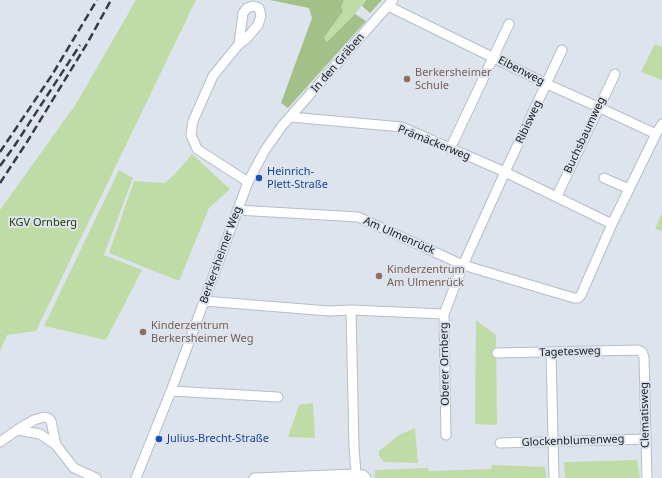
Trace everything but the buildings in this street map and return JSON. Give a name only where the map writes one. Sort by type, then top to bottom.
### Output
[{"type":"street","name":"Eibenweg","points":[[391,3],[546,84],[656,134]]},
{"type":"street","name":"In den Gräben","points":[[282,126],[391,3]]},
{"type":"street","points":[[450,149],[509,24]]},
{"type":"street","points":[[239,44],[213,76],[192,121],[191,135],[196,149],[248,182]]},
{"type":"street","name":"Ribisweg","points":[[505,172],[562,50]]},
{"type":"street","name":"Buchsbaumweg","points":[[557,196],[615,74]]},
{"type":"street","name":"Prämäckerweg","points":[[290,117],[402,127],[557,196],[612,224]]},
{"type":"street","points":[[612,224],[662,124]]},
{"type":"street","name":"Berkersheimer Weg","points":[[136,478],[171,391],[248,182],[265,150],[282,126]]},
{"type":"street","points":[[444,314],[463,265],[505,172]]},
{"type":"street","points":[[604,178],[629,189]]},
{"type":"street","name":"Am Ulmenrück","points":[[237,210],[358,217],[463,265],[578,298],[612,224]]},
{"type":"street","name":"Oberer Ornberg","points":[[204,301],[328,311],[351,310],[444,314],[446,435]]},
{"type":"street","points":[[351,310],[356,474]]},
{"type":"street","name":"Tagetesweg","points":[[497,353],[638,350],[642,352]]},
{"type":"street","name":"Clematisweg","points":[[642,352],[644,357],[647,478]]},
{"type":"street","points":[[551,353],[554,478]]},
{"type":"street","points":[[171,391],[278,397]]},
{"type":"street","points":[[0,442],[34,420],[44,417],[51,421],[56,445]]},
{"type":"street","points":[[17,430],[40,434],[56,445],[74,468],[96,478]]},
{"type":"street","name":"Glockenblumenweg","points":[[500,443],[646,439]]},
{"type":"street","points":[[254,478],[356,474],[363,475],[366,478]]},
{"type":"green space","name":"KGV Ornberg","points":[[136,0],[196,0],[36,331],[7,335],[0,351],[0,210],[76,104]]},
{"type":"green space","points":[[270,0],[344,0],[341,7],[343,11],[324,38],[327,42],[355,14],[366,21],[288,108],[281,103],[312,18],[309,8]]},
{"type":"green space","points":[[344,0],[366,0],[355,14],[327,42],[324,38],[331,29]]},
{"type":"green space","points":[[366,0],[382,0],[370,13],[362,6]]},
{"type":"green space","points":[[655,44],[662,47],[662,80],[641,72]]},
{"type":"green space","points":[[192,154],[230,189],[209,208],[179,281],[109,253],[134,181],[165,183]]},
{"type":"green space","points":[[119,170],[133,178],[104,255],[142,270],[106,340],[44,326]]},
{"type":"green space","points":[[662,213],[662,231],[655,229]]},
{"type":"green space","points":[[476,320],[496,335],[497,425],[475,424]]},
{"type":"green space","points":[[313,403],[315,438],[288,437],[299,405]]},
{"type":"green space","points":[[415,428],[418,463],[384,462],[379,456],[379,451],[399,435]]},
{"type":"green space","points":[[637,460],[640,478],[565,478],[564,462]]},
{"type":"green space","points":[[492,465],[545,467],[546,478],[375,478],[375,470],[428,468],[429,471],[491,469]]},
{"type":"railway","points":[[0,152],[52,75],[97,0]]},
{"type":"railway","points":[[0,183],[88,42],[111,0]]},
{"type":"railway","points":[[0,166],[80,45]]},
{"type":"place","name":"Berkersheimer Schule","points":[[407,79]]},
{"type":"place","name":"Heinrich- Plett-Straße","points":[[259,178]]},
{"type":"place","name":"Kinderzentrum Am Ulmenrück","points":[[379,276]]},
{"type":"place","name":"Kinderzentrum Berkersheimer Weg","points":[[143,332]]},
{"type":"place","name":"Julius-Brecht-Straße","points":[[159,439]]}]
